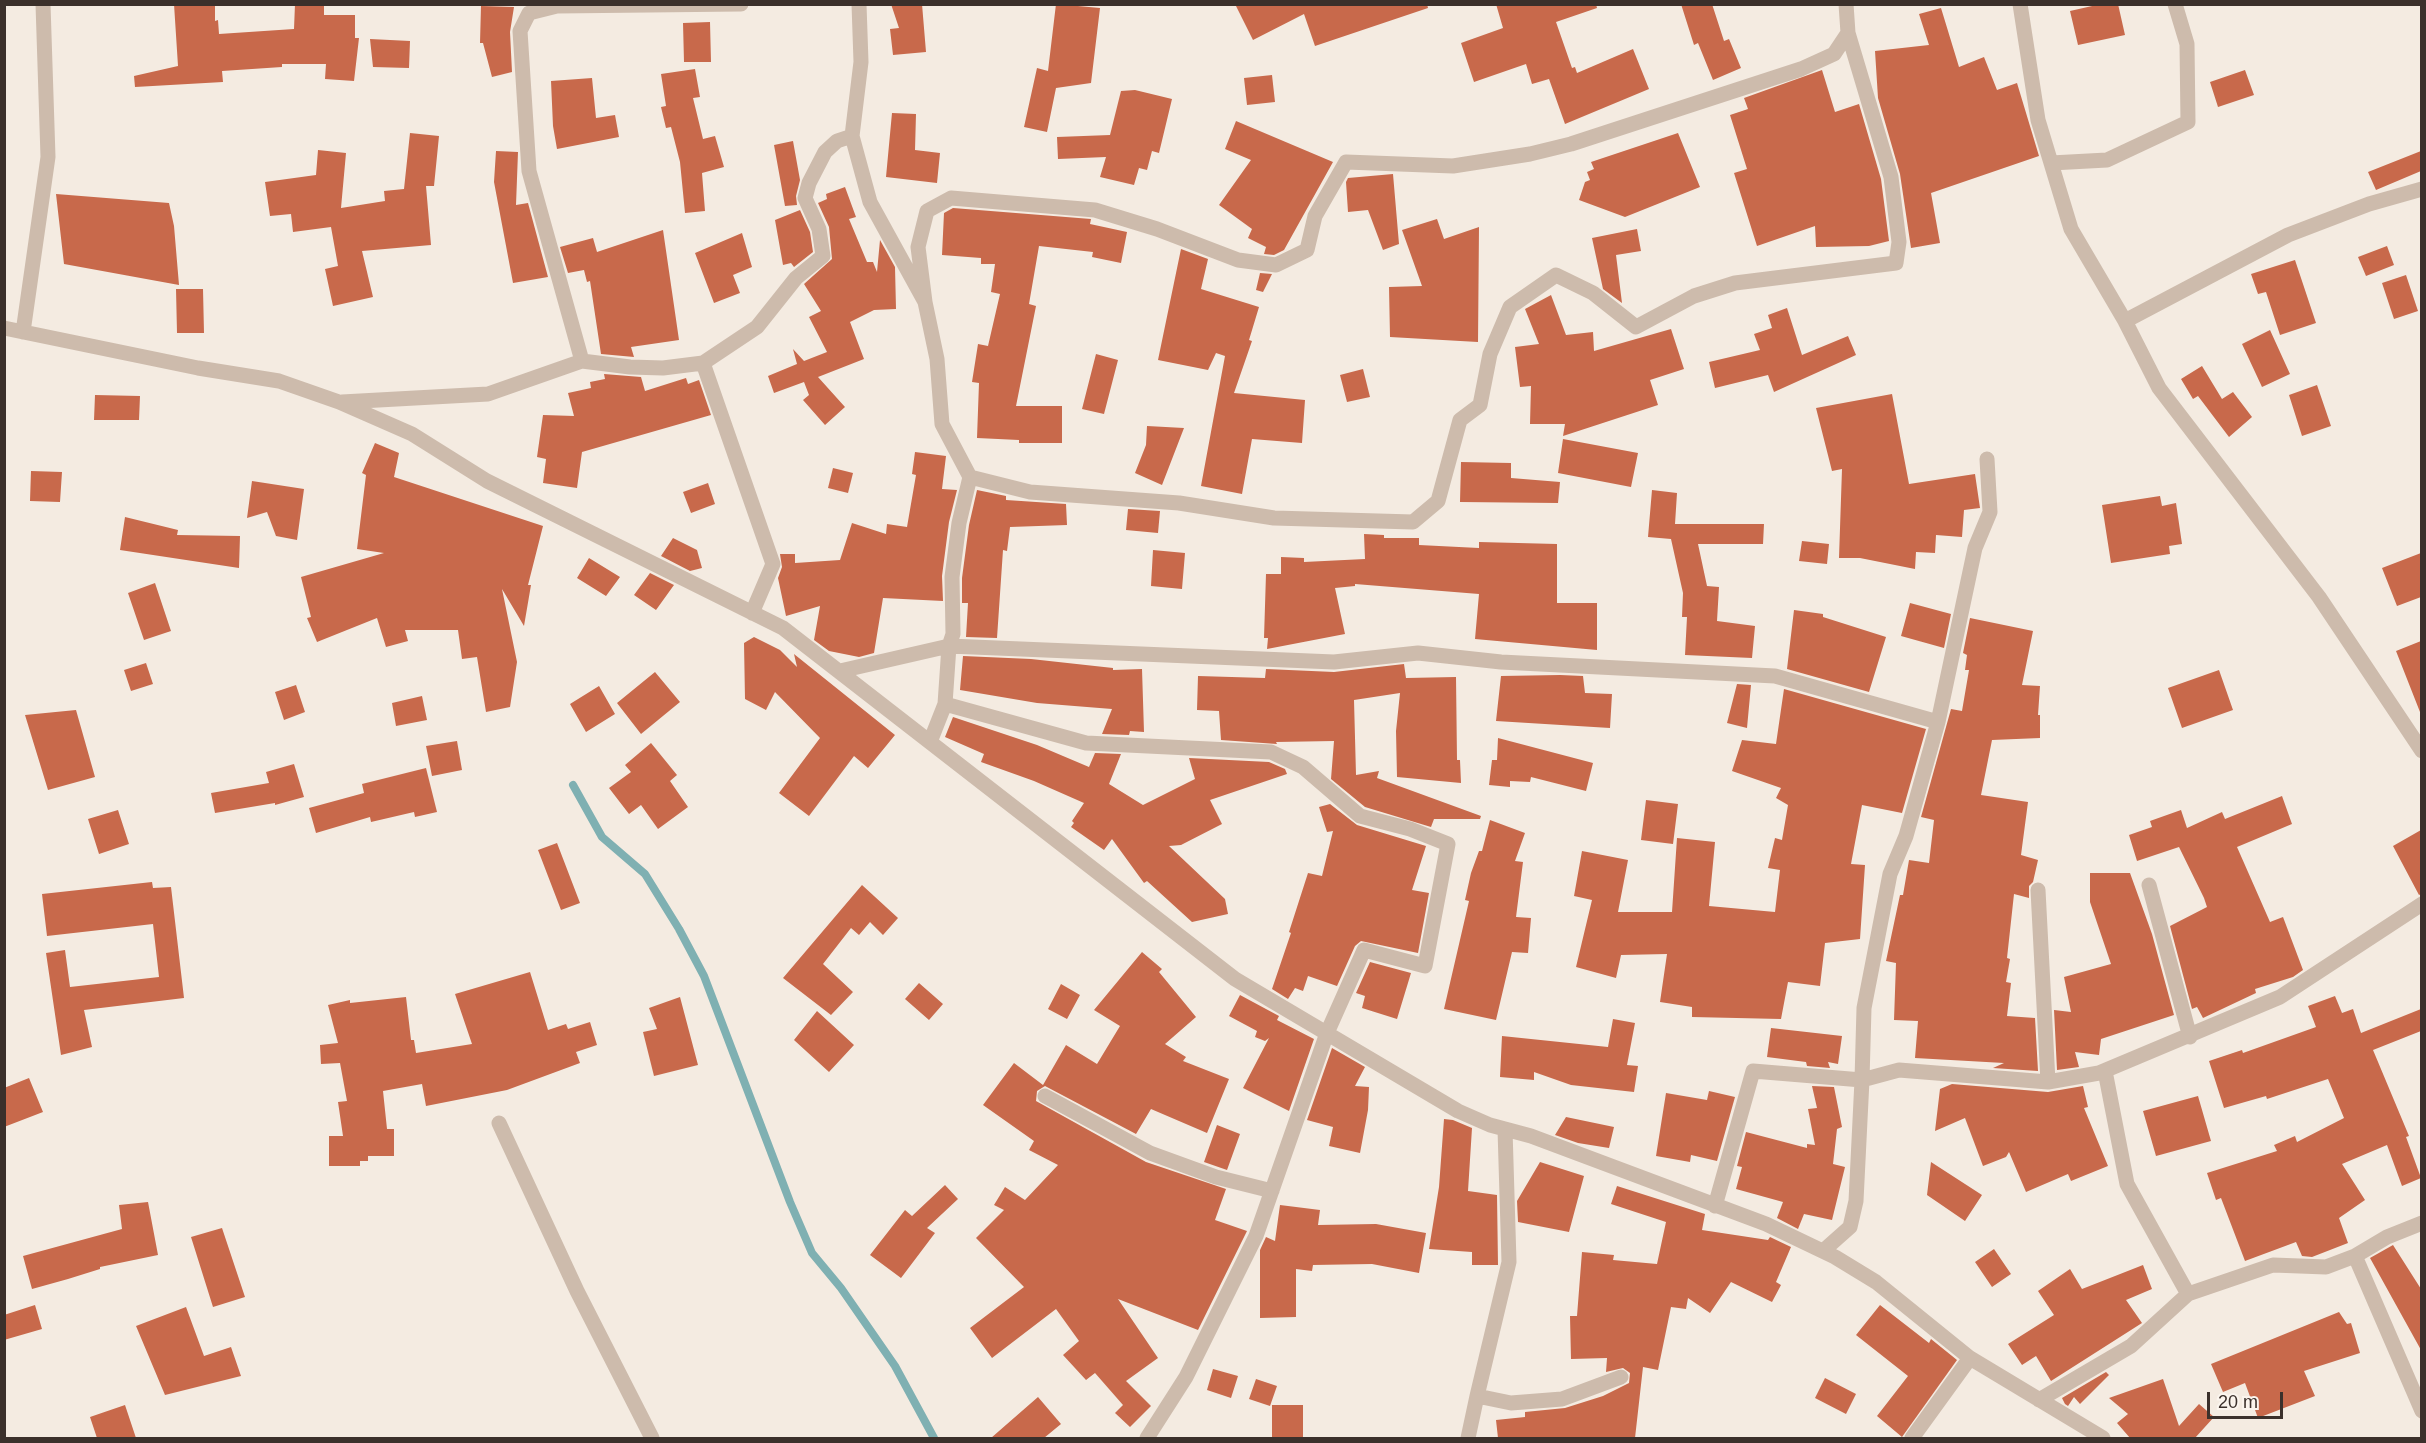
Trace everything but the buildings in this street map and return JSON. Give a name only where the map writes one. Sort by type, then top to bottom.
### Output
[{"type":"street","points":[[23,332],[48,157],[43,4]]},
{"type":"street","points":[[582,361],[529,171],[520,31],[528,9],[557,6],[741,4]]},
{"type":"street","points":[[859,4],[861,62],[852,136],[870,202],[925,302]]},
{"type":"street","points":[[970,477],[1030,492],[1179,503],[1274,518],[1413,522],[1438,501],[1460,420],[1480,405],[1490,354],[1510,307],[1556,275],[1593,293],[1636,327],[1694,296],[1735,283],[1896,263],[1899,242],[1891,177],[1848,33],[1846,4]]},
{"type":"street","points":[[2020,4],[2038,120],[2071,229],[2125,321],[2159,388],[2319,597],[2421,751]]},
{"type":"street","points":[[2051,163],[2107,160],[2188,122],[2187,44],[2175,4]]},
{"type":"street","points":[[930,742],[945,704],[952,634],[952,577],[958,523],[970,477],[942,424],[937,359],[925,302],[918,247],[927,211],[951,198],[1095,210],[1157,229],[1238,260],[1276,265],[1307,250],[1315,216],[1346,162],[1453,166],[1530,154],[1571,144],[1801,69],[1834,54],[1848,33]]},
{"type":"street","points":[[339,402],[488,394],[582,361],[641,368],[703,363],[757,327],[796,278],[823,256],[819,229],[805,198],[808,183],[825,152],[837,141],[852,136]]},
{"type":"street","points":[[2125,321],[2288,235],[2369,204],[2421,189]]},
{"type":"street","points":[[4,328],[198,368],[279,381],[339,402],[412,434],[487,481],[783,628],[1235,979],[1458,1111],[1766,1224],[1823,1251],[1876,1282],[1970,1358],[2103,1438]]},
{"type":"street","points":[[703,363],[773,564],[752,613]]},
{"type":"street","points":[[1823,1251],[1850,1227],[1854,1209],[1864,1008],[1890,874],[1906,836],[1938,722],[1976,548],[1990,512],[1987,459]]},
{"type":"street","points":[[840,671],[949,646],[1334,662],[1418,653],[1501,662],[1775,676],[1938,722]]},
{"type":"street","points":[[945,704],[1086,743],[1271,752],[1303,767],[1360,816],[1410,829],[1448,844],[1425,966],[1364,950],[1327,1033],[1256,1236],[1186,1377],[1147,1438]]},
{"type":"street","points":[[2150,885],[2190,1037]]},
{"type":"street","points":[[2038,890],[2048,1082]]},
{"type":"street","points":[[1715,1206],[1753,1071],[1862,1080],[1899,1070],[2048,1082],[2077,1079],[2105,1071],[2190,1037],[2280,997],[2421,904]]},
{"type":"street","points":[[2105,1071],[2127,1184],[2188,1294]]},
{"type":"street","points":[[1045,1096],[1150,1153],[1216,1177],[1272,1191]]},
{"type":"street","points":[[499,1123],[576,1291],[652,1438]]},
{"type":"street","points":[[1468,1438],[1509,1262],[1505,1129]]},
{"type":"street","points":[[2039,1400],[2131,1346],[2188,1294],[2273,1265],[2326,1267],[2355,1256],[2387,1237],[2421,1223]]},
{"type":"street","points":[[2355,1256],[2421,1411]]},
{"type":"street","points":[[1912,1438],[1970,1358]]},
{"type":"street","points":[[1477,1396],[1511,1403],[1562,1399],[1621,1377]]},
{"type":"waterway","points":[[573,785],[602,837],[645,874],[679,929],[704,976],[790,1202],[812,1253],[841,1288],[895,1366],[934,1438]]}]
